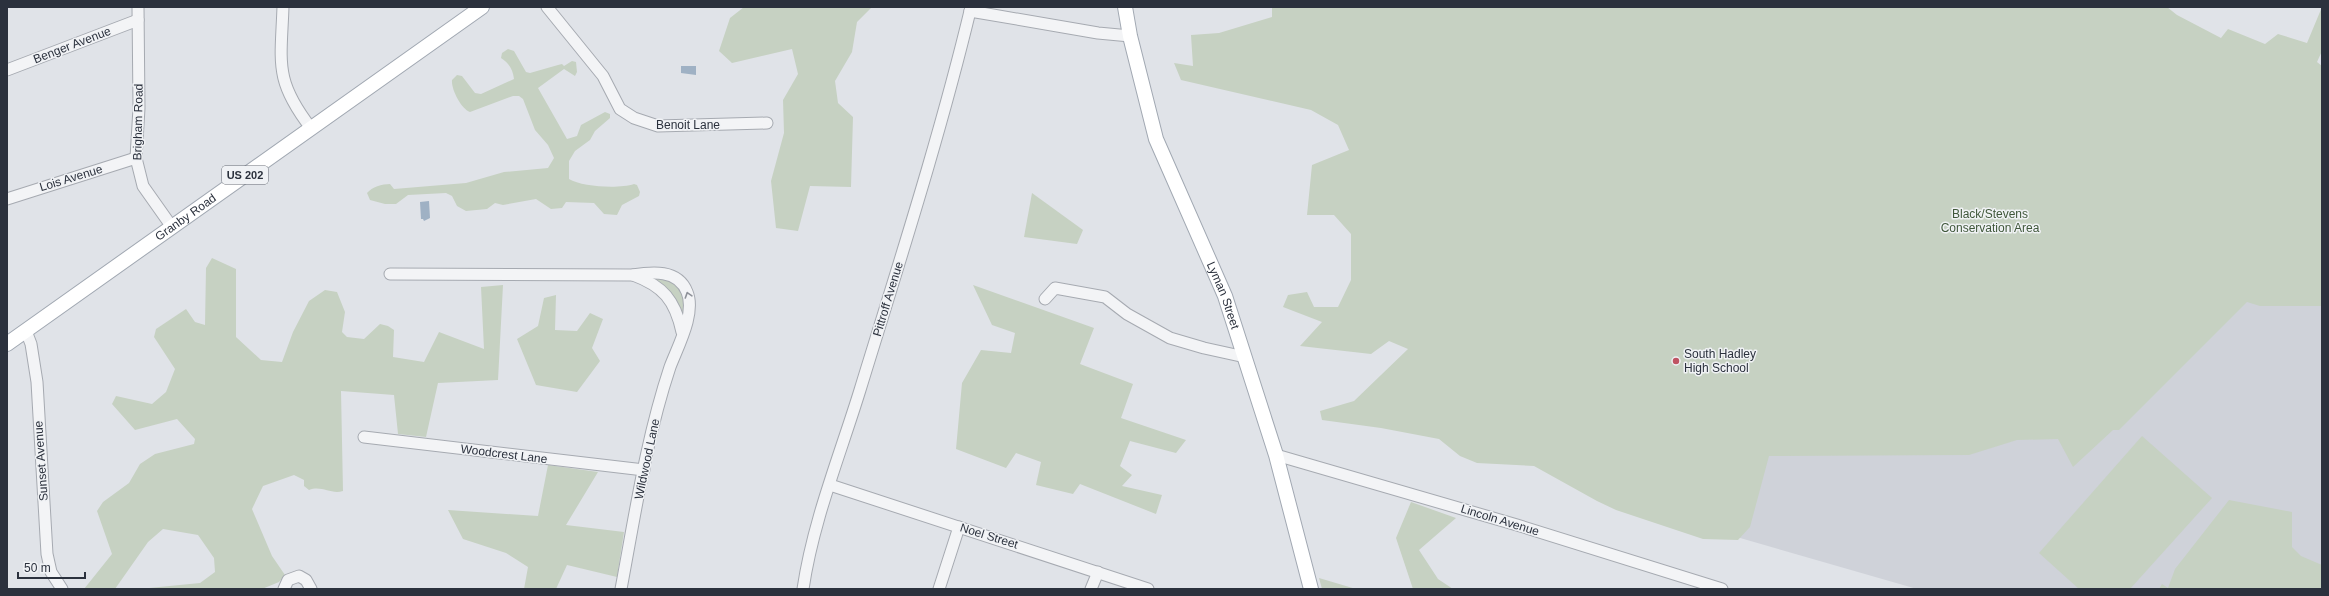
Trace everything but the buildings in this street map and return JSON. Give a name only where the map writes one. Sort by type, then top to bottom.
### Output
[{"type":"main road","name":"Granby Road","points":[[7,344],[482,7]]},
{"type":"main road","name":"Lyman Street","points":[[1126,7],[1130,36],[1151,125],[1160,151],[1220,284],[1276,455],[1311,589]]},
{"type":"street","name":"Brigham Road","points":[[138,7],[139,100],[136,158],[143,186],[172,227]]},
{"type":"street","points":[[283,7],[280,61],[282,76],[288,92],[310,128]]},
{"type":"street","name":"Benoit Lane","points":[[547,7],[604,76],[620,109],[634,118],[658,126],[768,124]]},
{"type":"street","points":[[970,9],[1098,34],[1130,36]]},
{"type":"street","name":"Pittroff Avenue","points":[[803,589],[810,557],[830,485],[919,198],[970,9]]},
{"type":"street","name":"Benger Avenue","points":[[7,70],[138,20]]},
{"type":"street","name":"Lois Avenue","points":[[7,199],[136,158]]},
{"type":"street","name":"Wildwood Lane","points":[[390,274],[632,275],[652,272],[665,273],[681,282],[687,292],[690,304],[689,317],[682,332],[662,392],[644,470],[621,589]]},
{"type":"street","name":"Wildwood Lane","points":[[632,275],[655,285],[666,294],[677,314],[682,332]]},
{"type":"street","points":[[1045,299],[1055,288],[1106,297],[1128,314],[1170,338],[1204,348],[1245,357]]},
{"type":"street","name":"Sunset Avenue","points":[[26,331],[32,344],[37,382],[46,554],[52,572],[62,589]]},
{"type":"street","name":"Woodcrest Lane","points":[[364,437],[644,470]]},
{"type":"street","name":"Lincoln Avenue","points":[[1276,455],[1510,522],[1720,589]]},
{"type":"street","name":"Noel Street","points":[[830,485],[1148,589]]},
{"type":"street","points":[[939,589],[960,527]]},
{"type":"street","points":[[1091,589],[1098,572]]},
{"type":"street","points":[[284,589],[288,580],[296,576],[306,580],[311,589]]},
{"type":"shaded area","name":"South Hadley High School","points":[[1620,193],[2253,296],[2322,292],[2322,589],[1917,589],[1709,529]]},
{"type":"green space","points":[[744,7],[872,7],[857,22],[852,52],[835,81],[838,103],[853,117],[851,187],[810,186],[798,231],[776,228],[771,181],[784,133],[783,100],[798,74],[792,49],[732,63],[719,51],[730,18]]},
{"type":"green space","name":"Black/Stevens Conservation Area","points":[[1272,7],[2167,7],[2177,15],[2221,38],[2228,29],[2265,44],[2278,34],[2307,43],[2322,7],[2322,51],[2317,62],[2322,66],[2322,306],[2260,306],[2247,302],[2119,430],[2113,430],[2073,467],[2058,439],[2017,440],[1969,455],[1769,456],[1750,527],[1738,540],[1703,539],[1616,510],[1534,466],[1477,463],[1460,456],[1439,439],[1381,428],[1322,420],[1320,411],[1354,401],[1408,349],[1389,341],[1371,354],[1300,346],[1322,322],[1283,307],[1288,295],[1307,292],[1314,307],[1338,307],[1351,280],[1351,234],[1334,215],[1307,215],[1312,165],[1349,150],[1338,125],[1311,110],[1181,80],[1174,63],[1193,66],[1191,35],[1219,33],[1272,17]]},
{"type":"green space","points":[[508,49],[514,51],[526,72],[530,73],[562,64],[564,66],[572,61],[576,62],[577,72],[575,76],[564,69],[538,88],[567,139],[577,136],[581,125],[605,112],[610,114],[610,118],[595,131],[590,140],[575,151],[569,161],[569,179],[583,184],[610,187],[634,184],[637,185],[640,192],[639,196],[622,205],[617,215],[604,214],[594,203],[566,202],[562,208],[551,209],[536,199],[503,205],[495,203],[487,209],[466,211],[457,206],[452,196],[446,193],[408,195],[396,204],[385,204],[370,200],[367,193],[377,186],[390,184],[394,189],[466,183],[504,172],[548,168],[554,158],[548,145],[535,130],[523,99],[519,96],[513,96],[470,112],[460,103],[453,88],[452,80],[457,75],[462,76],[475,93],[481,94],[514,79],[510,67],[501,58],[502,53]]},
{"type":"green space","points":[[1032,193],[1083,230],[1077,244],[1024,237]]},
{"type":"green space","points":[[212,258],[236,269],[236,337],[261,360],[282,362],[293,332],[309,301],[325,290],[337,292],[345,312],[342,332],[347,337],[364,339],[380,324],[388,326],[394,330],[393,357],[424,362],[439,332],[484,349],[481,287],[503,285],[498,380],[438,383],[426,437],[398,434],[394,395],[341,391],[343,491],[334,492],[318,489],[309,490],[304,486],[304,480],[294,475],[263,486],[252,509],[272,556],[285,575],[279,582],[262,589],[139,589],[200,583],[215,572],[214,558],[198,535],[163,529],[148,542],[115,589],[84,589],[112,554],[97,511],[103,502],[129,483],[140,464],[155,454],[194,444],[195,439],[177,419],[135,430],[112,404],[116,396],[152,404],[166,392],[175,369],[154,337],[156,329],[186,309],[195,322],[205,325],[206,268]]},
{"type":"green space","points":[[655,276],[677,284],[687,305],[683,316],[653,279]]},
{"type":"green space","points":[[973,285],[1094,328],[1080,364],[1133,384],[1121,418],[1186,440],[1176,453],[1130,441],[1120,466],[1132,475],[1122,486],[1162,495],[1156,514],[1080,484],[1073,494],[1036,485],[1041,462],[1016,453],[1006,468],[956,449],[962,383],[981,350],[1011,353],[1015,333],[992,325]]},
{"type":"green space","points":[[556,295],[555,330],[577,331],[590,313],[603,319],[592,348],[600,361],[577,392],[536,385],[517,339],[538,326],[544,298]]},
{"type":"green space","points":[[2142,436],[2212,498],[2130,589],[2079,589],[2039,553]]},
{"type":"green space","points":[[548,465],[598,472],[566,525],[624,532],[617,577],[567,565],[556,589],[524,589],[528,567],[506,553],[463,539],[448,510],[538,516]]},
{"type":"green space","points":[[2229,500],[2292,512],[2292,547],[2301,556],[2322,565],[2322,589],[2159,589],[2162,584],[2168,588],[2175,569]]},
{"type":"green space","points":[[1411,502],[1456,518],[1419,550],[1438,579],[1453,589],[1413,589],[1396,538]]},
{"type":"green space","points":[[1319,578],[1356,589],[1322,589]]},
{"type":"water","points":[[681,66],[696,66],[696,75],[681,73]]},
{"type":"water","points":[[429,201],[430,218],[424,221],[421,219],[420,202]]},
{"type":"place","name":"South Hadley High School","points":[[1676,361]]}]
